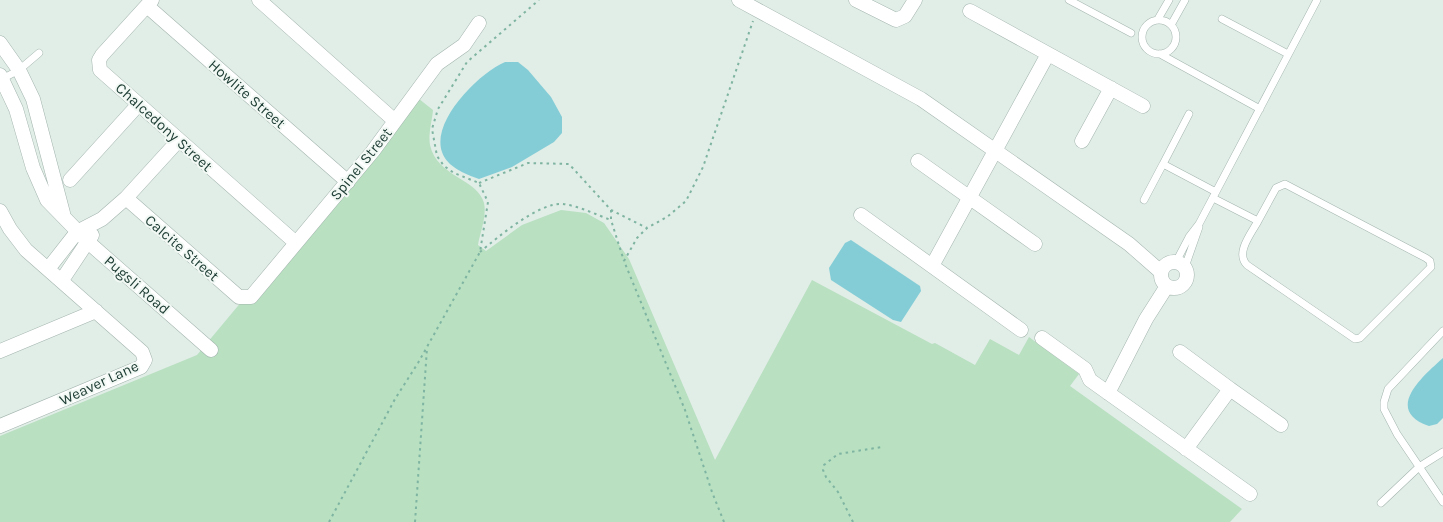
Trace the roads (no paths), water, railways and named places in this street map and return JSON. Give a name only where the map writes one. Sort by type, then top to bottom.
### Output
[{"type":"street","points":[[259,0],[395,121]]},
{"type":"street","points":[[739,0],[908,91],[1129,244],[1187,272],[1185,282],[1177,287],[1167,286],[1163,282],[1172,266]]},
{"type":"street","points":[[856,0],[896,20],[905,16],[915,0]]},
{"type":"street","name":"Chalcedony Street","points":[[149,3],[99,60],[100,70],[178,141],[296,243]]},
{"type":"street","name":"Howlite Street","points":[[149,3],[348,182]]},
{"type":"street","points":[[970,11],[1143,106]]},
{"type":"street","name":"Spinel Street","points":[[239,297],[250,297],[348,182],[437,64],[464,44],[479,23]]},
{"type":"street","name":"Pugsli Road","points":[[0,44],[19,70],[33,99],[45,139],[57,198],[65,218]]},
{"type":"street","points":[[932,266],[1048,54]]},
{"type":"street","name":"Pugsli Road","points":[[1,77],[16,109],[27,150],[47,200],[77,232],[212,350]]},
{"type":"street","points":[[1082,141],[1111,88]]},
{"type":"street","points":[[70,180],[138,105]]},
{"type":"street","points":[[48,269],[77,232],[102,219],[126,198],[178,141]]},
{"type":"street","points":[[918,161],[1035,244]]},
{"type":"street","name":"Calcite Street","points":[[126,198],[239,297]]},
{"type":"street","name":"Weaver Lane","points":[[0,211],[10,229],[26,250],[62,280],[145,356],[144,364],[141,368],[0,426]]},
{"type":"street","points":[[861,215],[1021,330]]},
{"type":"street","points":[[62,280],[102,219]]},
{"type":"street","points":[[1108,393],[1146,319],[1167,286]]},
{"type":"street","points":[[3,346],[96,311]]},
{"type":"street","points":[[1042,338],[1085,369],[1090,380],[1250,494]]},
{"type":"street","points":[[1180,352],[1281,425]]},
{"type":"street","points":[[1186,449],[1230,388]]},
{"type":"lane","points":[[1070,0],[1131,33]]},
{"type":"lane","points":[[1169,0],[1158,19],[1146,25],[1141,38],[1147,50],[1160,54],[1260,109]]},
{"type":"lane","points":[[1171,25],[1184,0]]},
{"type":"lane","points":[[1172,266],[1188,237],[1200,224],[1317,0]]},
{"type":"lane","points":[[1158,19],[1171,25],[1176,34],[1173,56],[1179,64]]},
{"type":"lane","points":[[1222,19],[1288,54]]},
{"type":"lane","points":[[1160,54],[1173,48]]},
{"type":"lane","points":[[1,77],[19,70],[39,53]]},
{"type":"lane","points":[[1144,200],[1189,114]]},
{"type":"lane","points":[[1163,164],[1258,222]]},
{"type":"lane","points":[[1285,184],[1426,258],[1430,262],[1431,267],[1360,338],[1355,339],[1244,262],[1242,252],[1258,222],[1276,188],[1285,184]]},
{"type":"lane","points":[[1443,331],[1388,388],[1384,402],[1384,409],[1396,434],[1443,502]]},
{"type":"lane","points":[[1381,503],[1419,467],[1443,452]]},
{"type":"water","points":[[505,62],[518,62],[528,70],[551,97],[562,117],[562,133],[554,142],[512,167],[479,179],[462,172],[448,162],[442,152],[440,140],[450,113],[460,100],[483,76]]},
{"type":"water","points":[[851,240],[920,286],[921,291],[901,322],[893,320],[831,280],[829,268],[845,243]]},
{"type":"water","points":[[1443,358],[1443,418],[1437,424],[1429,426],[1416,419],[1409,411],[1408,402],[1411,393],[1418,383]]}]
